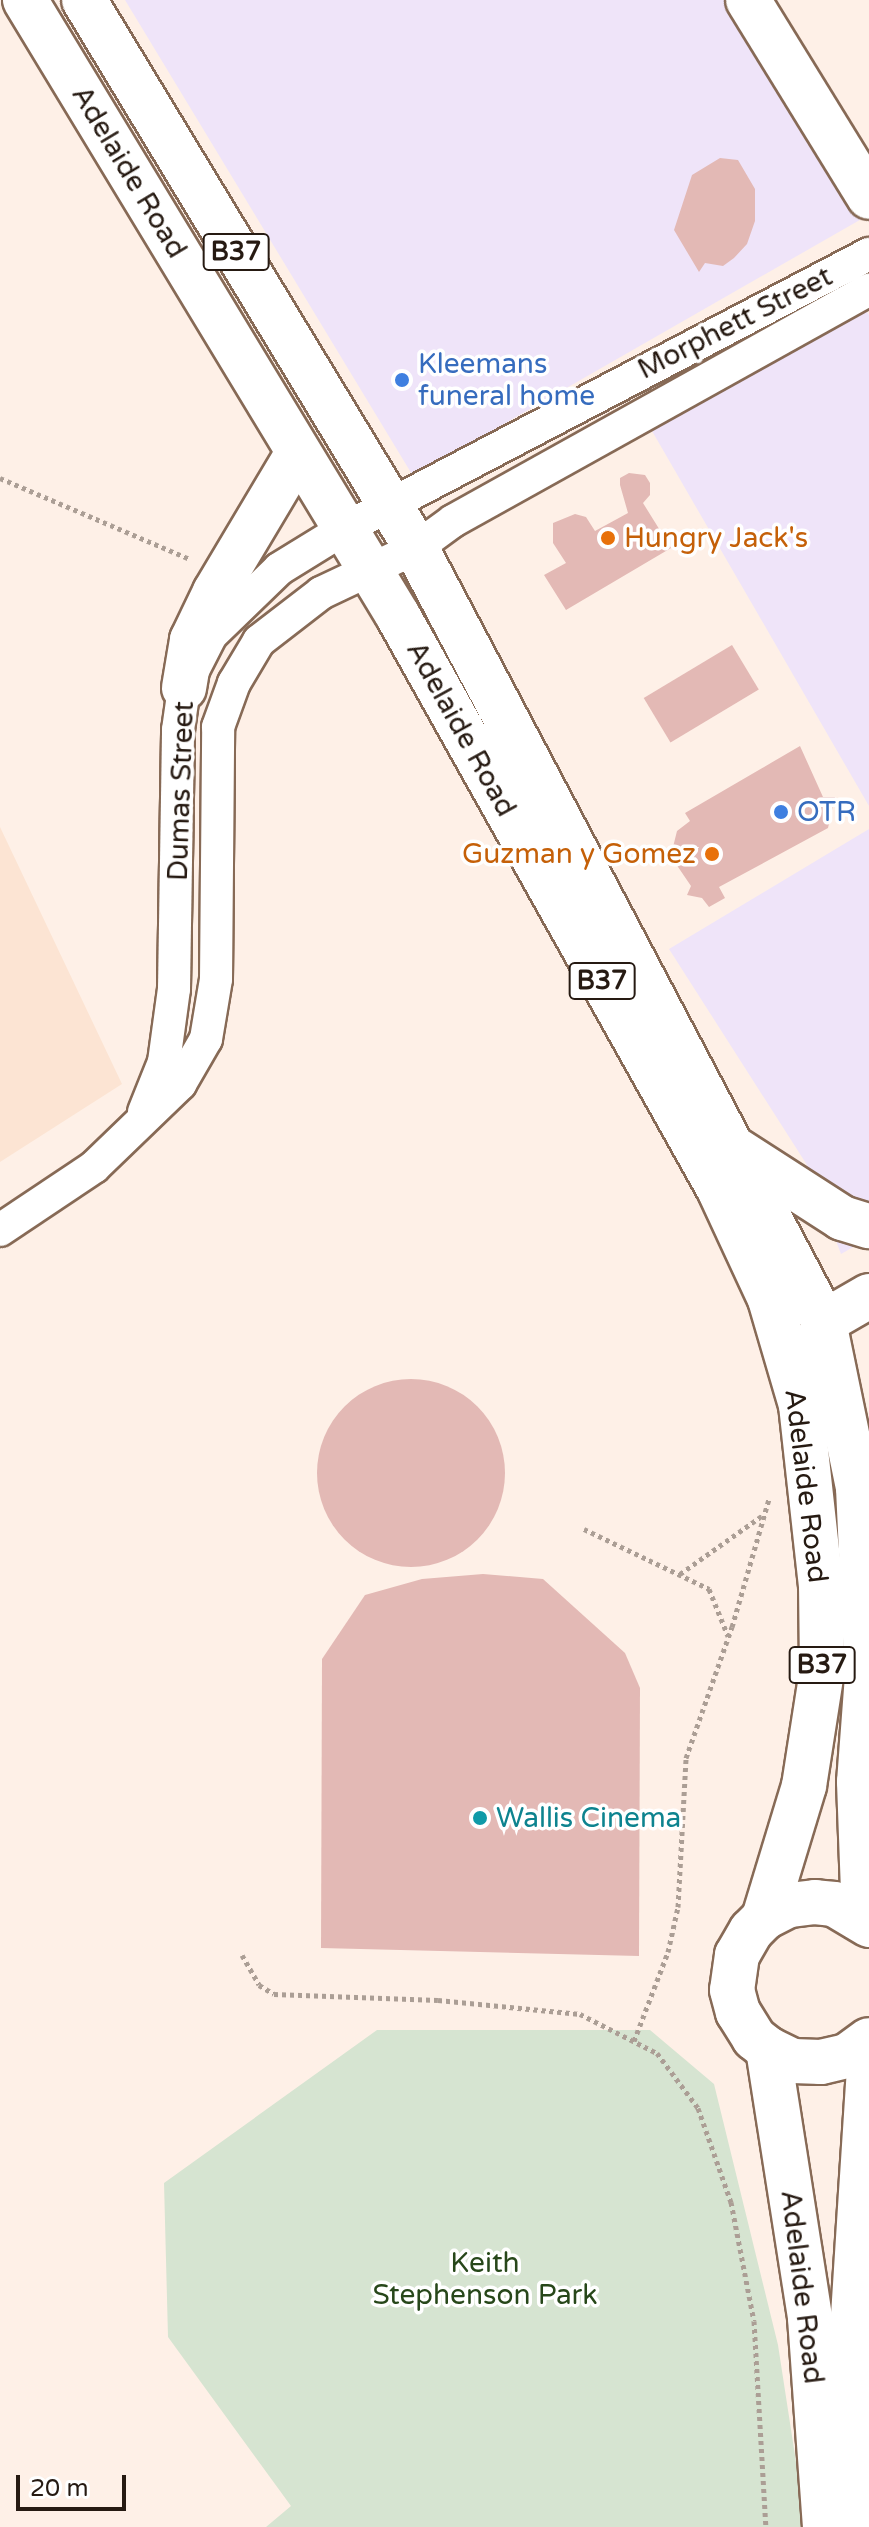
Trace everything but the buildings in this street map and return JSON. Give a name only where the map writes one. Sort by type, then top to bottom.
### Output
[{"type":"main road","name":"Adelaide Road","points":[[25,0],[370,571],[719,1189],[770,1299],[801,1405],[821,1585],[822,1671],[804,1786],[764,1918]]},
{"type":"main road","name":"Adelaide Road","points":[[84,0],[416,548],[824,1322],[858,1488],[867,1676],[859,1782],[866,1922]]},
{"type":"main road","points":[[748,0],[869,197]]},
{"type":"main road","points":[[184,688],[192,640],[215,592],[298,453]]},
{"type":"main road","points":[[735,1149],[842,1218],[869,1226]]},
{"type":"main road","points":[[801,1405],[824,1322],[869,1296]]},
{"type":"main road","name":"B37","points":[[768,2049],[754,2038],[738,2012],[732,1990],[737,1955],[751,1931],[764,1918],[789,1905],[815,1902],[834,1904],[866,1922]]},
{"type":"main road","points":[[768,2049],[793,2061],[821,2062],[847,2056],[869,2040]]},
{"type":"main road","name":"Adelaide Road","points":[[768,2049],[810,2318],[825,2527]]},
{"type":"main road","name":"Adelaide Road","points":[[863,2527],[853,2316],[869,2069]]},
{"type":"street","name":"Morphett Street","points":[[388,503],[869,254]]},
{"type":"street","name":"Morphett Street","points":[[416,548],[453,521],[869,289]]},
{"type":"street","name":"Dumas Street","points":[[140,1123],[164,1062],[174,989],[178,730],[184,688],[211,635],[279,569],[388,503]]},
{"type":"street","name":"Dumas Street","points":[[0,1230],[94,1167],[180,1084],[206,1039],[216,979],[218,727],[234,683],[259,641],[321,593],[416,548]]},
{"type":"path","points":[[0,478],[199,563]]},
{"type":"path","points":[[634,2041],[668,1952],[678,1907],[686,1758],[729,1637],[772,1486]]},
{"type":"path","points":[[679,1574],[764,1515]]},
{"type":"path","points":[[584,1529],[709,1589],[729,1637]]},
{"type":"path","points":[[242,1955],[259,1985],[274,1994],[438,2000],[580,2014],[657,2053],[698,2108],[731,2202],[754,2321],[766,2527]]},
{"type":"shaded area","points":[[125,0],[750,0],[865,217],[413,476]]},
{"type":"shaded area","points":[[863,305],[869,315],[869,806],[652,431]]},
{"type":"shaded area","points":[[0,827],[122,1084],[0,1162]]},
{"type":"shaded area","points":[[869,829],[869,1238],[841,1254],[807,1165],[669,949]]},
{"type":"green space","name":"Keith Stephenson Park","points":[[377,2030],[650,2030],[714,2084],[778,2345],[806,2527],[266,2527],[291,2506],[168,2337],[164,2183]]},
{"type":"place","name":"Kleemans funeral home","points":[[402,380]]},
{"type":"place","name":"Hungry Jack's","points":[[608,538]]},
{"type":"place","name":"OTR","points":[[781,812]]},
{"type":"place","name":"Guzman y Gomez","points":[[712,854]]},
{"type":"place","name":"Wallis Cinema","points":[[480,1818]]}]
